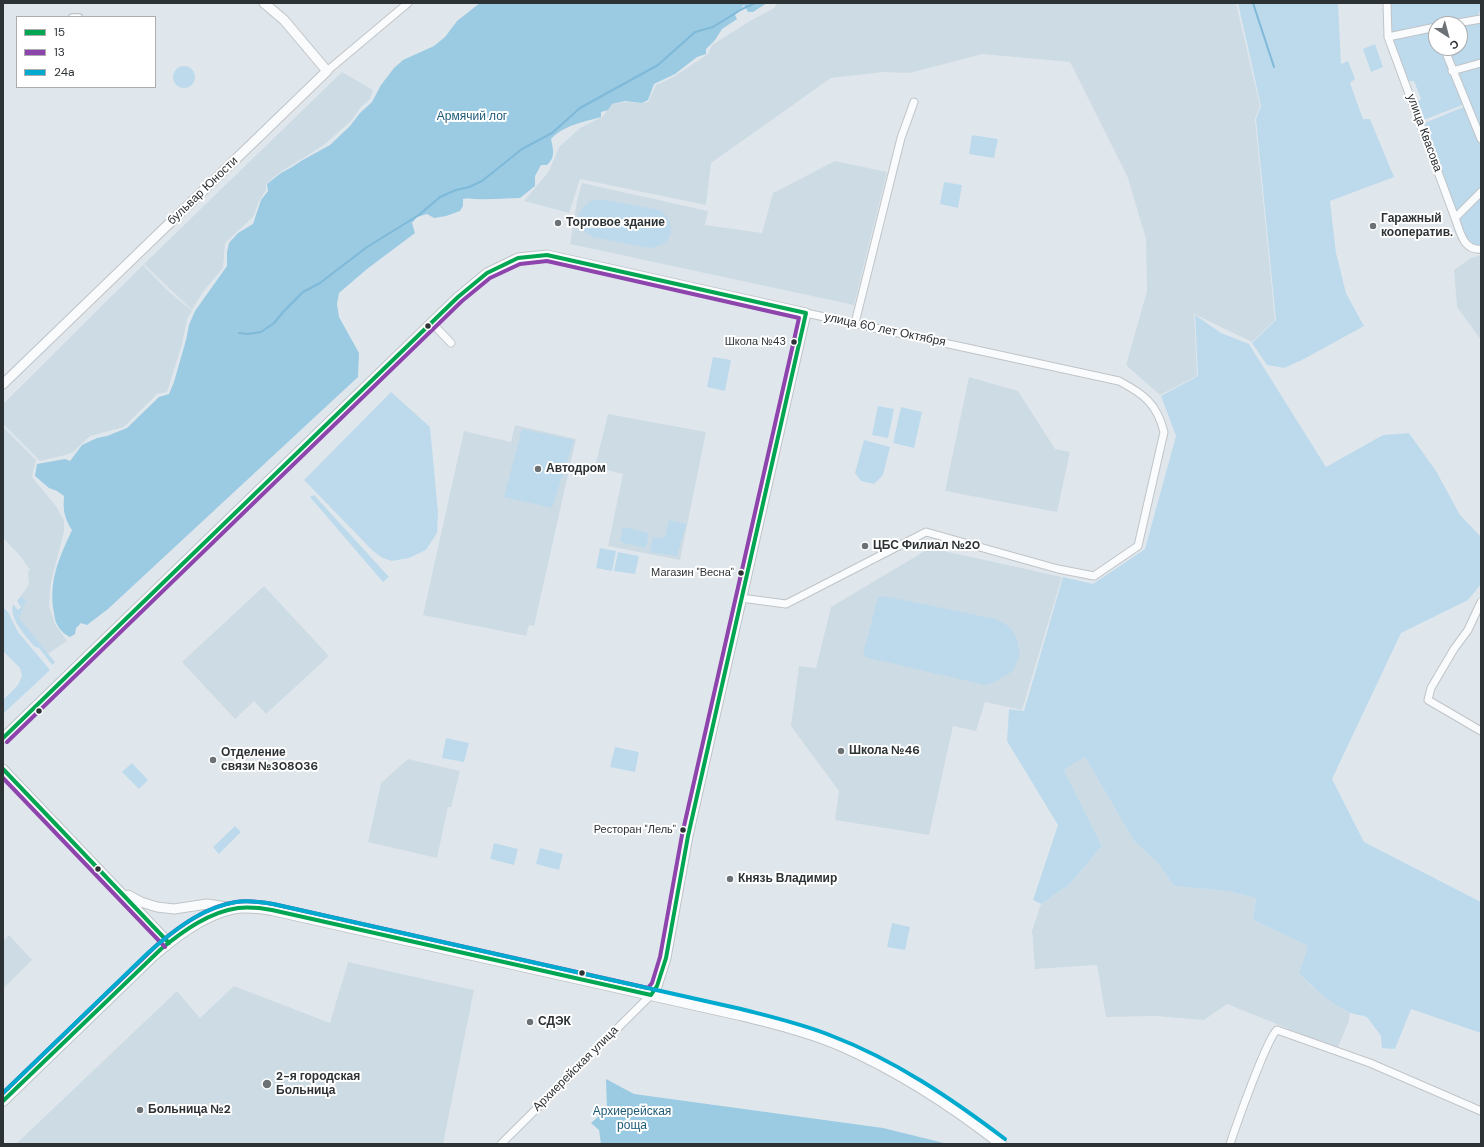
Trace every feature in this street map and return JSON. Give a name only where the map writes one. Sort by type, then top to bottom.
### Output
[{"type":"main road","points":[[3,1101],[147,962],[169,943],[195,925],[217,914],[233,908],[256,908],[272,910],[747,1016],[803,1032],[843,1047],[908,1079],[942,1100],[1001,1144]]},
{"type":"street","points":[[264,3],[284,20],[327,71]]},
{"type":"street","name":"бульвар Юности","points":[[3,384],[327,71],[408,3]]},
{"type":"street","name":"улица Квасова","points":[[1387,3],[1388,37],[1464,242],[1470,248],[1476,250],[1481,249]]},
{"type":"street","points":[[1468,21],[1481,19]]},
{"type":"street","points":[[1388,37],[1428,29]]},
{"type":"street","points":[[1447,56],[1481,139]]},
{"type":"street","points":[[1452,71],[1481,63]]},
{"type":"street","points":[[855,323],[901,138],[914,102]]},
{"type":"street","points":[[1455,218],[1481,192]]},
{"type":"street","name":"улица 60 лет Октября","points":[[3,738],[431,322],[487,273],[518,258],[547,256],[1119,380],[1139,392],[1154,408],[1161,420],[1164,432],[1138,546],[1094,576],[1058,569],[926,532],[786,604],[741,598]]},
{"type":"street","points":[[651,995],[657,986],[666,958],[688,836],[806,313]]},
{"type":"street","points":[[431,322],[451,343]]},
{"type":"street","points":[[1481,602],[1468,630],[1454,649],[1431,688],[1428,700],[1481,731]]},
{"type":"street","points":[[3,768],[169,943]]},
{"type":"street","points":[[120,891],[141,902],[157,907],[174,909],[207,904],[233,908]]},
{"type":"street","name":"Архиерейская улица","points":[[501,1144],[651,995]]},
{"type":"street","points":[[1230,1144],[1267,1047],[1274,1032],[1277,1030],[1370,1063],[1481,1111]]},
{"type":"shaded area","points":[[777,3],[1236,3],[1260,106],[1255,119],[1275,320],[1252,342],[1194,314],[1197,376],[1160,395],[1126,365],[1147,291],[1146,239],[1128,178],[1070,62],[983,54],[909,73],[884,72],[831,78],[711,163],[706,205],[580,179],[569,213],[524,201],[549,171],[559,147],[580,128],[602,117],[612,104],[625,102],[648,102],[656,85],[675,76],[708,54],[712,45],[774,8]]},
{"type":"shaded area","points":[[1238,3],[1338,3],[1341,64],[1348,61],[1355,79],[1350,83],[1363,119],[1370,119],[1394,177],[1330,201],[1336,253],[1346,293],[1364,326],[1302,360],[1284,368],[1267,365],[1252,343],[1276,320],[1256,119],[1261,106]]},
{"type":"shaded area","points":[[1389,3],[1481,3],[1481,9],[1476,19],[1468,20],[1468,16],[1428,16],[1428,26],[1391,34]]},
{"type":"shaded area","points":[[1481,21],[1481,62],[1453,69],[1448,56],[1468,56],[1468,23]]},
{"type":"shaded area","points":[[1428,30],[1428,56],[1445,56],[1465,104],[1421,121],[1415,104],[1421,99],[1414,81],[1407,81],[1391,38]]},
{"type":"shaded area","points":[[1375,44],[1383,67],[1371,72],[1363,49]]},
{"type":"shaded area","points":[[1481,65],[1481,135],[1455,72]]},
{"type":"shaded area","points":[[184,66],[192,69],[195,77],[192,85],[184,88],[176,85],[173,77],[176,69]]},
{"type":"shaded area","points":[[342,72],[373,90],[370,99],[361,107],[351,121],[324,145],[279,173],[266,184],[266,190],[258,203],[254,216],[225,243],[223,268],[202,293],[192,310],[144,264]]},
{"type":"shaded area","points":[[1466,106],[1481,143],[1481,190],[1456,215],[1422,124]]},
{"type":"shaded area","points":[[972,135],[998,139],[994,158],[969,154]]},
{"type":"shaded area","points":[[835,161],[887,172],[854,305],[570,244],[577,201],[582,183],[708,211],[705,225],[762,233],[773,193]]},
{"type":"shaded area","points":[[944,182],[962,185],[958,208],[940,204]]},
{"type":"shaded area","points":[[1481,195],[1481,248],[1476,249],[1466,240],[1458,217]]},
{"type":"shaded area","points":[[600,199],[660,210],[670,222],[671,234],[664,243],[649,248],[592,237],[584,232],[580,224],[579,215],[584,206],[591,201]]},
{"type":"shaded area","points":[[1481,255],[1481,340],[1457,307],[1454,270],[1471,258]]},
{"type":"shaded area","points":[[143,265],[167,290],[192,311],[187,319],[182,344],[167,392],[157,394],[124,427],[90,436],[73,452],[40,461],[3,424],[3,404]]},
{"type":"shaded area","points":[[1195,315],[1221,333],[1249,344],[1326,467],[1383,435],[1409,433],[1436,471],[1460,515],[1481,537],[1481,584],[1468,600],[1401,633],[1332,779],[1364,842],[1481,902],[1481,1033],[1411,1009],[1395,1049],[1382,1048],[1381,1036],[1367,1017],[1345,1011],[1338,1007],[1299,973],[1308,946],[1253,920],[1256,898],[1227,891],[1174,886],[1159,864],[1134,841],[1085,757],[1064,770],[1102,846],[1070,884],[1041,904],[1033,900],[1058,825],[1007,741],[1009,709],[1024,711],[1063,577],[1093,584],[1145,549],[1176,436],[1161,396],[1198,376]]},
{"type":"shaded area","points":[[713,357],[731,360],[725,391],[707,387]]},
{"type":"shaded area","points":[[969,377],[1018,391],[1055,449],[1070,452],[1057,512],[945,491]]},
{"type":"shaded area","points":[[391,392],[430,427],[438,512],[437,533],[426,550],[409,558],[392,561],[382,558],[372,550],[304,480]]},
{"type":"shaded area","points":[[878,406],[894,409],[888,438],[872,435]]},
{"type":"shaded area","points":[[901,407],[922,412],[914,448],[893,443]]},
{"type":"shaded area","points":[[608,414],[706,432],[680,560],[608,546],[623,474],[595,467]]},
{"type":"shaded area","points":[[515,425],[576,439],[534,626],[529,625],[526,636],[423,615],[464,431],[511,442]]},
{"type":"shaded area","points":[[3,427],[36,460],[32,477],[56,506],[64,520],[64,531],[51,582],[49,606],[55,624],[67,641],[48,654],[18,618],[26,600],[21,596],[29,584],[28,572],[31,568],[29,569],[21,557],[3,538]]},
{"type":"shaded area","name":"Автодром","points":[[522,429],[574,440],[552,508],[504,497]]},
{"type":"shaded area","points":[[864,440],[890,447],[883,475],[874,484],[861,481],[855,473]]},
{"type":"shaded area","points":[[314,495],[389,577],[383,582],[310,497]]},
{"type":"shaded area","points":[[669,520],[686,524],[677,556],[650,552],[653,537],[665,538]]},
{"type":"shaded area","points":[[623,527],[649,533],[646,548],[620,542]]},
{"type":"shaded area","points":[[600,548],[616,551],[612,571],[596,568]]},
{"type":"shaded area","points":[[930,548],[1062,577],[1022,710],[985,702],[976,731],[953,726],[929,835],[835,820],[839,791],[791,726],[799,666],[816,668],[831,607]]},
{"type":"shaded area","points":[[618,552],[639,556],[635,574],[614,571]]},
{"type":"shaded area","points":[[264,586],[329,656],[266,714],[254,701],[235,719],[182,662]]},
{"type":"shaded area","points":[[21,596],[26,600],[19,618],[55,662],[52,665],[39,648],[35,647],[27,638],[13,616],[13,604],[18,610],[21,607],[17,601]]},
{"type":"shaded area","points":[[883,596],[996,619],[1010,627],[1016,636],[1020,654],[1013,671],[993,683],[985,685],[865,657],[863,654],[878,598]]},
{"type":"shaded area","points":[[3,607],[8,612],[18,632],[50,670],[3,714],[3,700],[18,685],[22,676],[20,668],[3,651]]},
{"type":"shaded area","points":[[446,738],[469,743],[464,762],[442,758]]},
{"type":"shaded area","points":[[615,747],[639,752],[635,772],[610,767]]},
{"type":"shaded area","points":[[1085,757],[1134,841],[1159,864],[1174,886],[1227,891],[1256,898],[1253,920],[1308,946],[1299,973],[1309,984],[1342,1009],[1350,1013],[1349,1021],[1338,1047],[1319,1041],[1227,1004],[1204,1020],[1155,1016],[1106,1017],[1097,965],[1035,969],[1032,931],[1041,904],[1070,884],[1102,846],[1064,770]]},
{"type":"shaded area","points":[[408,759],[460,771],[451,807],[448,807],[437,858],[368,842],[381,783]]},
{"type":"shaded area","points":[[132,763],[148,780],[139,789],[122,772]]},
{"type":"shaded area","points":[[235,826],[241,832],[219,854],[213,847]]},
{"type":"shaded area","points":[[494,843],[518,849],[514,865],[490,859]]},
{"type":"shaded area","points":[[540,848],[563,854],[559,870],[536,864]]},
{"type":"shaded area","points":[[892,923],[910,927],[905,950],[887,947]]},
{"type":"shaded area","points":[[9,935],[32,960],[3,989],[3,941]]},
{"type":"shaded area","name":"2-я городская Больница","points":[[348,962],[474,990],[443,1144],[16,1144],[177,991],[200,1018],[234,986],[330,1023]]},
{"type":"green space","name":"Армячий лог","points":[[480,3],[767,3],[753,12],[748,12],[744,5],[735,15],[737,19],[722,29],[715,40],[706,49],[706,54],[697,57],[675,74],[654,84],[648,100],[642,103],[625,101],[612,104],[608,110],[601,112],[601,117],[568,127],[556,134],[551,139],[553,153],[552,159],[547,165],[541,165],[535,176],[535,186],[520,198],[463,199],[463,206],[460,211],[434,218],[427,214],[417,217],[412,223],[415,233],[367,269],[339,293],[337,304],[339,317],[359,353],[358,377],[108,609],[87,625],[81,623],[76,628],[75,634],[70,637],[66,635],[56,621],[52,591],[59,560],[72,530],[67,522],[65,514],[64,496],[49,488],[35,476],[37,464],[65,459],[70,461],[82,445],[97,438],[107,436],[127,428],[159,397],[169,394],[174,382],[189,325],[195,311],[227,266],[227,252],[229,243],[238,233],[253,224],[261,200],[268,191],[267,184],[281,173],[330,145],[372,102],[381,85],[394,68],[403,60],[434,46],[445,37],[457,21]]},
{"type":"green space","name":"Архиерейская роща","points":[[606,1079],[634,1094],[883,1128],[948,1144],[601,1144],[599,1130],[591,1123],[607,1109]]},
{"type":"waterway","points":[[239,333],[248,334],[261,332],[274,323],[303,292],[320,283],[367,247],[419,215],[440,197],[482,181],[522,149],[552,133],[580,108],[658,65],[695,32],[713,27],[742,9],[755,3]]},
{"type":"waterway","points":[[1253,3],[1274,67]]},
{"type":"transit line","name":"15","points":[[3,738],[458,297],[487,273],[518,258],[547,255],[806,313],[688,836],[666,958],[657,986],[651,995],[272,910],[238,908],[227,910],[197,923],[161,949],[3,1101]]},
{"type":"transit line","name":"13","points":[[3,1093],[158,944],[175,930],[204,912],[225,904],[241,901],[273,904],[648,988],[652,983],[660,957],[682,835],[799,318],[547,261],[520,264],[490,278],[462,301],[7,742]]},
{"type":"transit line","name":"15","points":[[3,769],[169,943]]},
{"type":"transit line","name":"13","points":[[3,778],[165,947]]},
{"type":"transit line","name":"24a","points":[[3,1093],[149,952],[168,936],[201,914],[212,909],[236,902],[250,901],[273,904],[741,1009],[799,1024],[855,1046],[900,1069],[944,1095],[1005,1139]]},
{"type":"place","name":"Торговое здание","points":[[558,223]]},
{"type":"place","name":"Гаражный кооператив.","points":[[1373,226]]},
{"type":"place","name":"Школа №43","points":[[794,342]]},
{"type":"place","name":"Автодром","points":[[538,469]]},
{"type":"place","name":"ЦБС Филиал №20","points":[[865,546]]},
{"type":"place","name":"Магазин \"Весна\"","points":[[741,573]]},
{"type":"place","name":"Школа №46","points":[[841,751]]},
{"type":"place","name":"Отделение связи №308036","points":[[213,760]]},
{"type":"place","name":"Ресторан \"Лель\"","points":[[683,830]]},
{"type":"place","name":"Князь Владимир","points":[[730,879]]},
{"type":"place","name":"СДЭК","points":[[530,1022]]},
{"type":"place","name":"2-я городская Больница","points":[[267,1084]]},
{"type":"place","name":"Больница №2","points":[[140,1110]]}]
